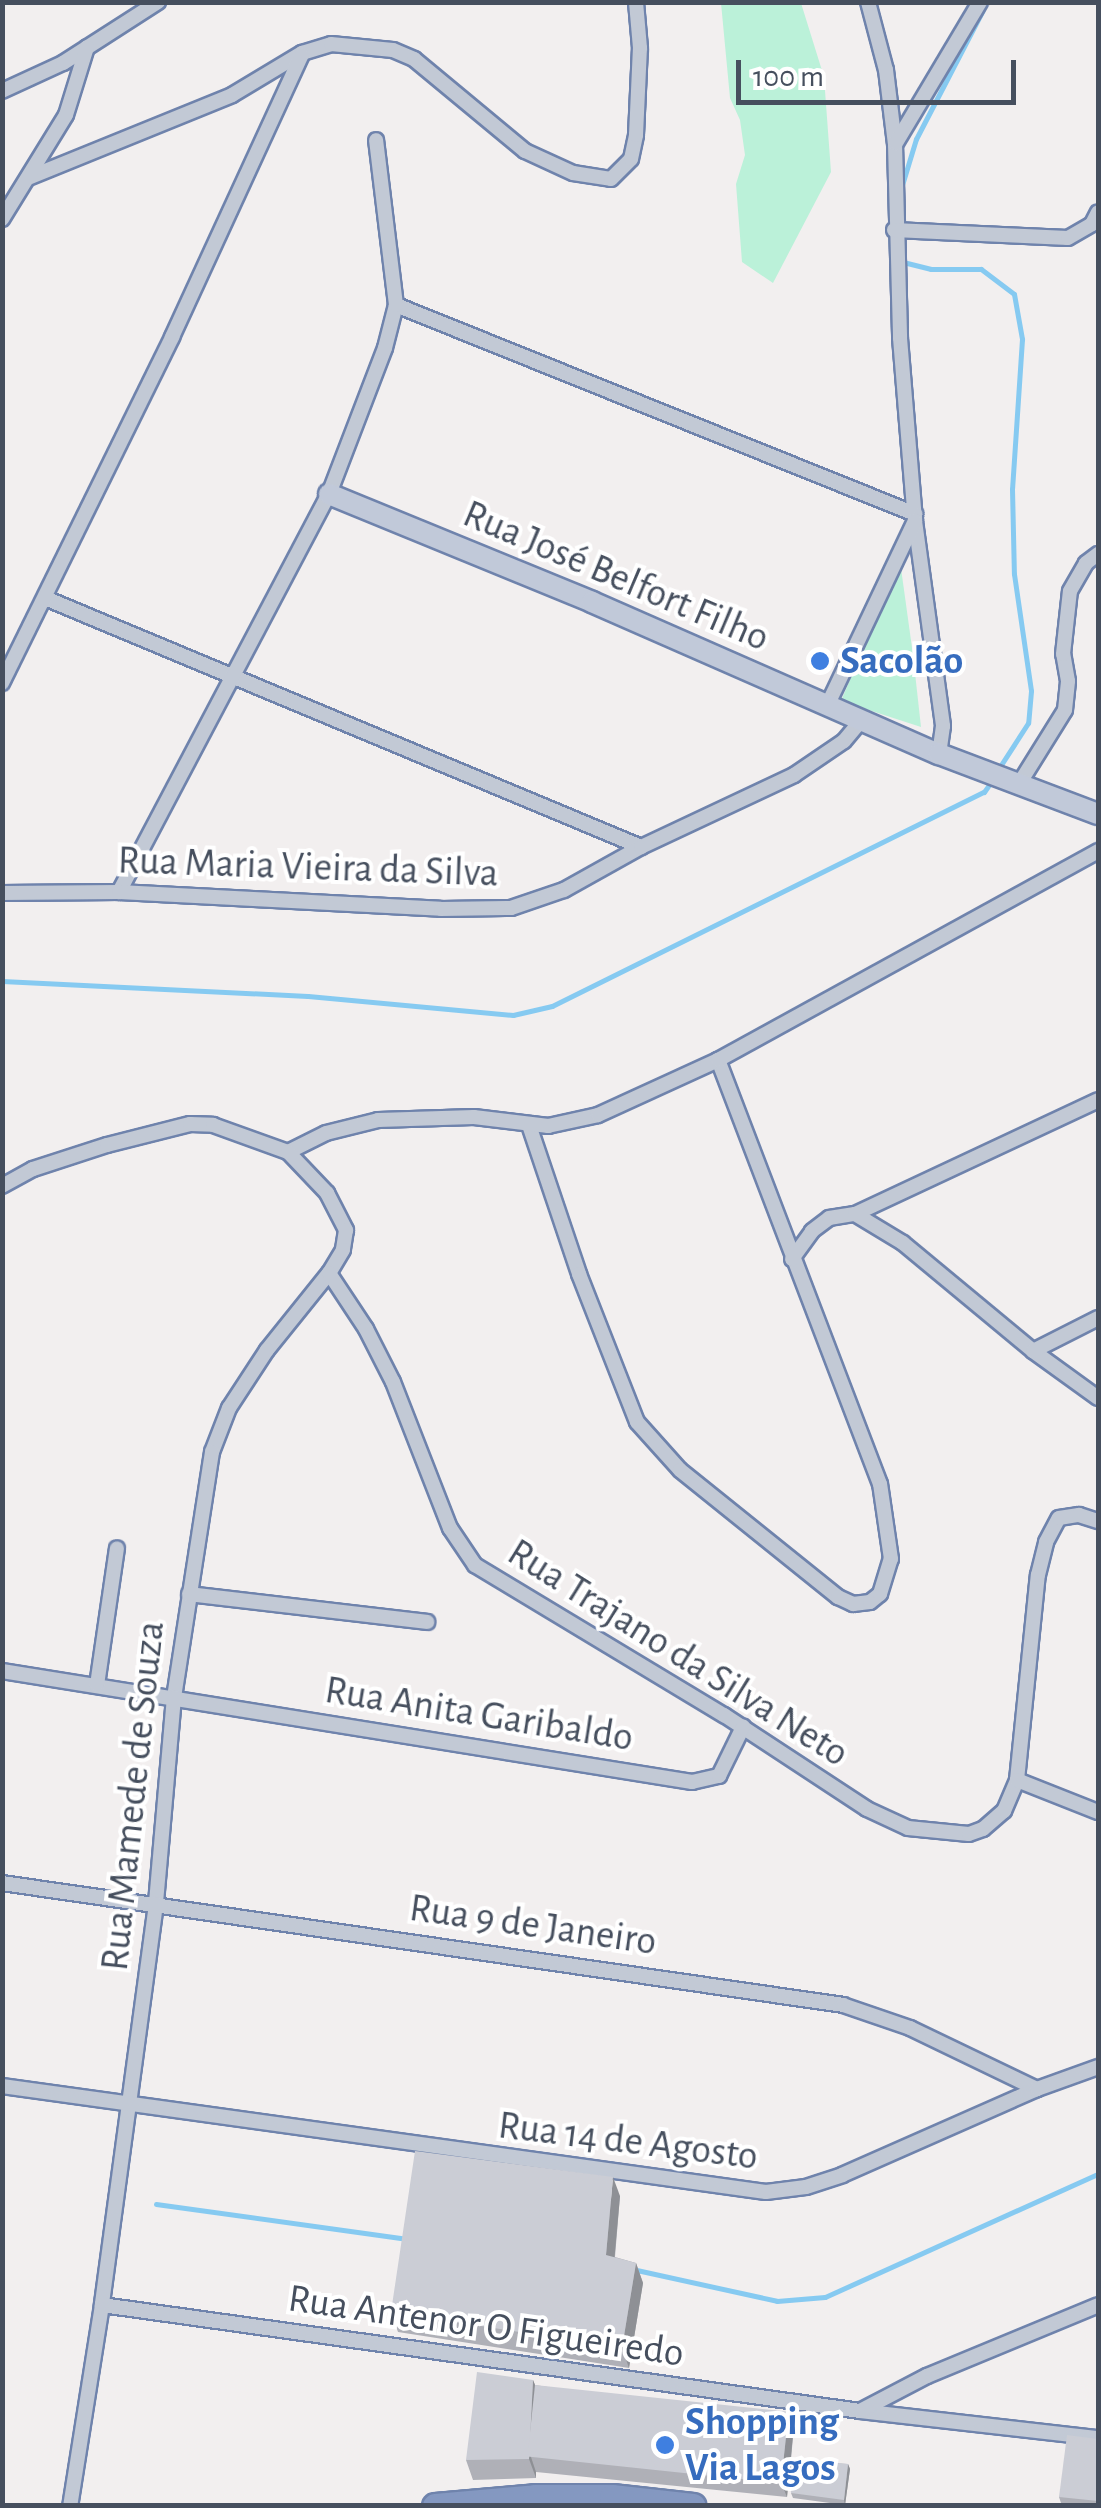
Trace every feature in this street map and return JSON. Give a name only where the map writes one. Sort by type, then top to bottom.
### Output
[{"type":"highway","points":[[435,2506],[535,2497],[693,2506]]},
{"type":"street","points":[[2,91],[88,48],[158,2]]},
{"type":"street","points":[[28,178],[232,94],[302,53],[330,44],[393,50],[433,71],[503,137],[525,151],[573,173],[611,179],[631,159],[636,135],[640,48],[636,2]]},
{"type":"street","points":[[868,2],[886,70],[896,144],[915,518],[943,726],[939,754]]},
{"type":"street","points":[[896,144],[980,2]]},
{"type":"street","points":[[2,218],[66,115],[88,48]]},
{"type":"street","points":[[2,683],[302,53]]},
{"type":"street","points":[[118,892],[328,494],[385,348],[396,305],[376,140]]},
{"type":"street","points":[[899,231],[1068,238],[1092,224],[1098,212]]},
{"type":"street","points":[[396,305],[915,518]]},
{"type":"street","name":"Rua José Belfort Filho","points":[[328,494],[939,754],[1098,814]]},
{"type":"street","points":[[828,704],[915,518]]},
{"type":"street","points":[[1018,784],[1066,710],[1068,681],[1063,654],[1070,591],[1086,563],[1098,554]]},
{"type":"street","points":[[45,598],[233,680],[641,847]]},
{"type":"street","name":"Rua Maria Vieira da Silva","points":[[2,893],[118,892],[442,909],[510,908],[564,890],[641,847],[794,774],[844,741],[862,720]]},
{"type":"street","points":[[2,1186],[52,1163],[190,1124],[236,1129],[288,1152],[326,1133],[378,1120],[474,1117],[530,1125],[570,1123],[598,1115],[718,1060],[1098,851]]},
{"type":"street","points":[[530,1125],[580,1274],[637,1422],[680,1470],[838,1598],[854,1604],[870,1602],[880,1594],[891,1559],[880,1484],[718,1060]]},
{"type":"street","points":[[792,1259],[812,1230],[829,1218],[855,1214],[1098,1100]]},
{"type":"street","name":"Rua Mamede de Souza","points":[[70,2506],[102,2305],[156,1904],[174,1697],[212,1452],[229,1408],[267,1350],[329,1274],[342,1250],[346,1230],[327,1192],[288,1152]]},
{"type":"street","points":[[855,1214],[930,1263],[1033,1351],[1098,1398]]},
{"type":"street","name":"Rua Trajano da Silva Neto","points":[[329,1274],[384,1365],[432,1474],[450,1528],[476,1566],[743,1727],[846,1796],[908,1828],[969,1834],[983,1829],[1004,1811],[1016,1780]]},
{"type":"street","points":[[1033,1351],[1098,1318]]},
{"type":"street","points":[[1098,1521],[1080,1516],[1058,1518],[1046,1542],[1038,1576],[1016,1780],[1098,1812]]},
{"type":"street","points":[[97,1685],[118,1548]]},
{"type":"street","points":[[189,1594],[428,1622]]},
{"type":"street","points":[[2,1671],[174,1697]]},
{"type":"street","name":"Rua Anita Garibaldo","points":[[174,1697],[692,1782],[720,1776],[743,1727]]},
{"type":"street","name":"Rua 9 de Janeiro","points":[[2,1883],[843,2005],[910,2028],[1037,2089]]},
{"type":"street","name":"Rua 14 de Agosto","points":[[2,2086],[766,2192],[806,2188],[842,2175],[1037,2089],[1098,2067]]},
{"type":"street","name":"Rua Antenor O Figueiredo","points":[[102,2305],[860,2411],[1098,2438]]},
{"type":"street","points":[[860,2411],[927,2376],[1098,2306]]},
{"type":"green space","points":[[721,3],[801,3],[824,77],[831,172],[773,283],[742,262],[736,184],[745,155],[740,120],[730,98]]},
{"type":"green space","points":[[900,561],[913,655],[921,727],[841,701]]},
{"type":"building","points":[[415,2151],[613,2177],[606,2255],[636,2263],[622,2348],[391,2312]]},
{"type":"building","points":[[477,2372],[533,2380],[529,2459],[466,2460]]},
{"type":"building","name":"Shopping Via Lagos","points":[[535,2385],[789,2412],[781,2483],[527,2457]]},
{"type":"building","points":[[1067,2435],[1098,2439],[1098,2501],[1059,2497]]},
{"type":"building","points":[[790,2460],[848,2464],[844,2500],[791,2493]]},
{"type":"waterway","points":[[902,185],[916,139],[983,10]]},
{"type":"waterway","points":[[899,261],[931,269],[981,269],[1014,294],[1022,339],[1012,489],[1014,574],[1031,691],[1028,723],[999,768]]},
{"type":"waterway","points":[[2,981],[308,996],[513,1015],[552,1006],[984,792],[991,782]]},
{"type":"waterway","points":[[632,2269],[777,2301],[825,2297],[1098,2174]]},
{"type":"waterway","points":[[156,2204],[408,2239]]},
{"type":"place","name":"Sacolão","points":[[820,661]]},
{"type":"place","name":"Shopping Via Lagos","points":[[665,2445]]}]
